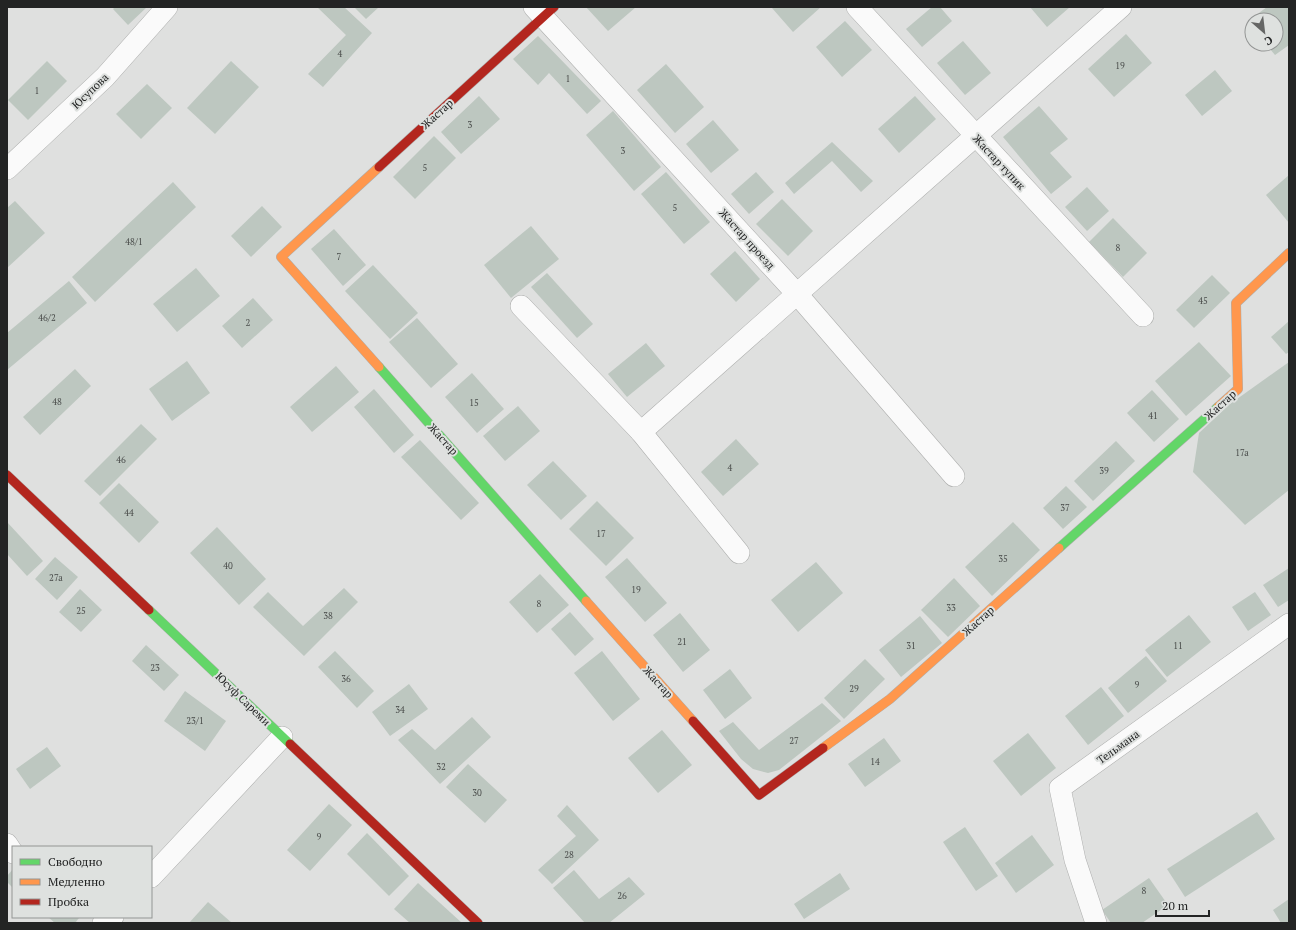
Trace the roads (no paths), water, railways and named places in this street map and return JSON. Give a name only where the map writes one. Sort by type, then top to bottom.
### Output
[{"type":"street","name":"Юсупова","points":[[7,169],[105,77],[167,7]]},
{"type":"street","name":"Жастар тупик","points":[[857,7],[1143,316]]},
{"type":"street","points":[[641,432],[1121,7]]},
{"type":"street","name":"Жастар","points":[[544,10],[280,256],[759,795],[890,699],[1238,389],[1236,303],[1289,253]]},
{"type":"street","name":"Жастар проезд","points":[[544,10],[797,294],[954,476]]},
{"type":"street","points":[[521,306],[641,432],[739,553]]},
{"type":"street","name":"Юсуф Сареми","points":[[7,475],[478,923]]},
{"type":"street","name":"Тельмана","points":[[1096,923],[1075,860],[1060,788],[1289,624]]},
{"type":"street","points":[[152,876],[282,737]]}]
